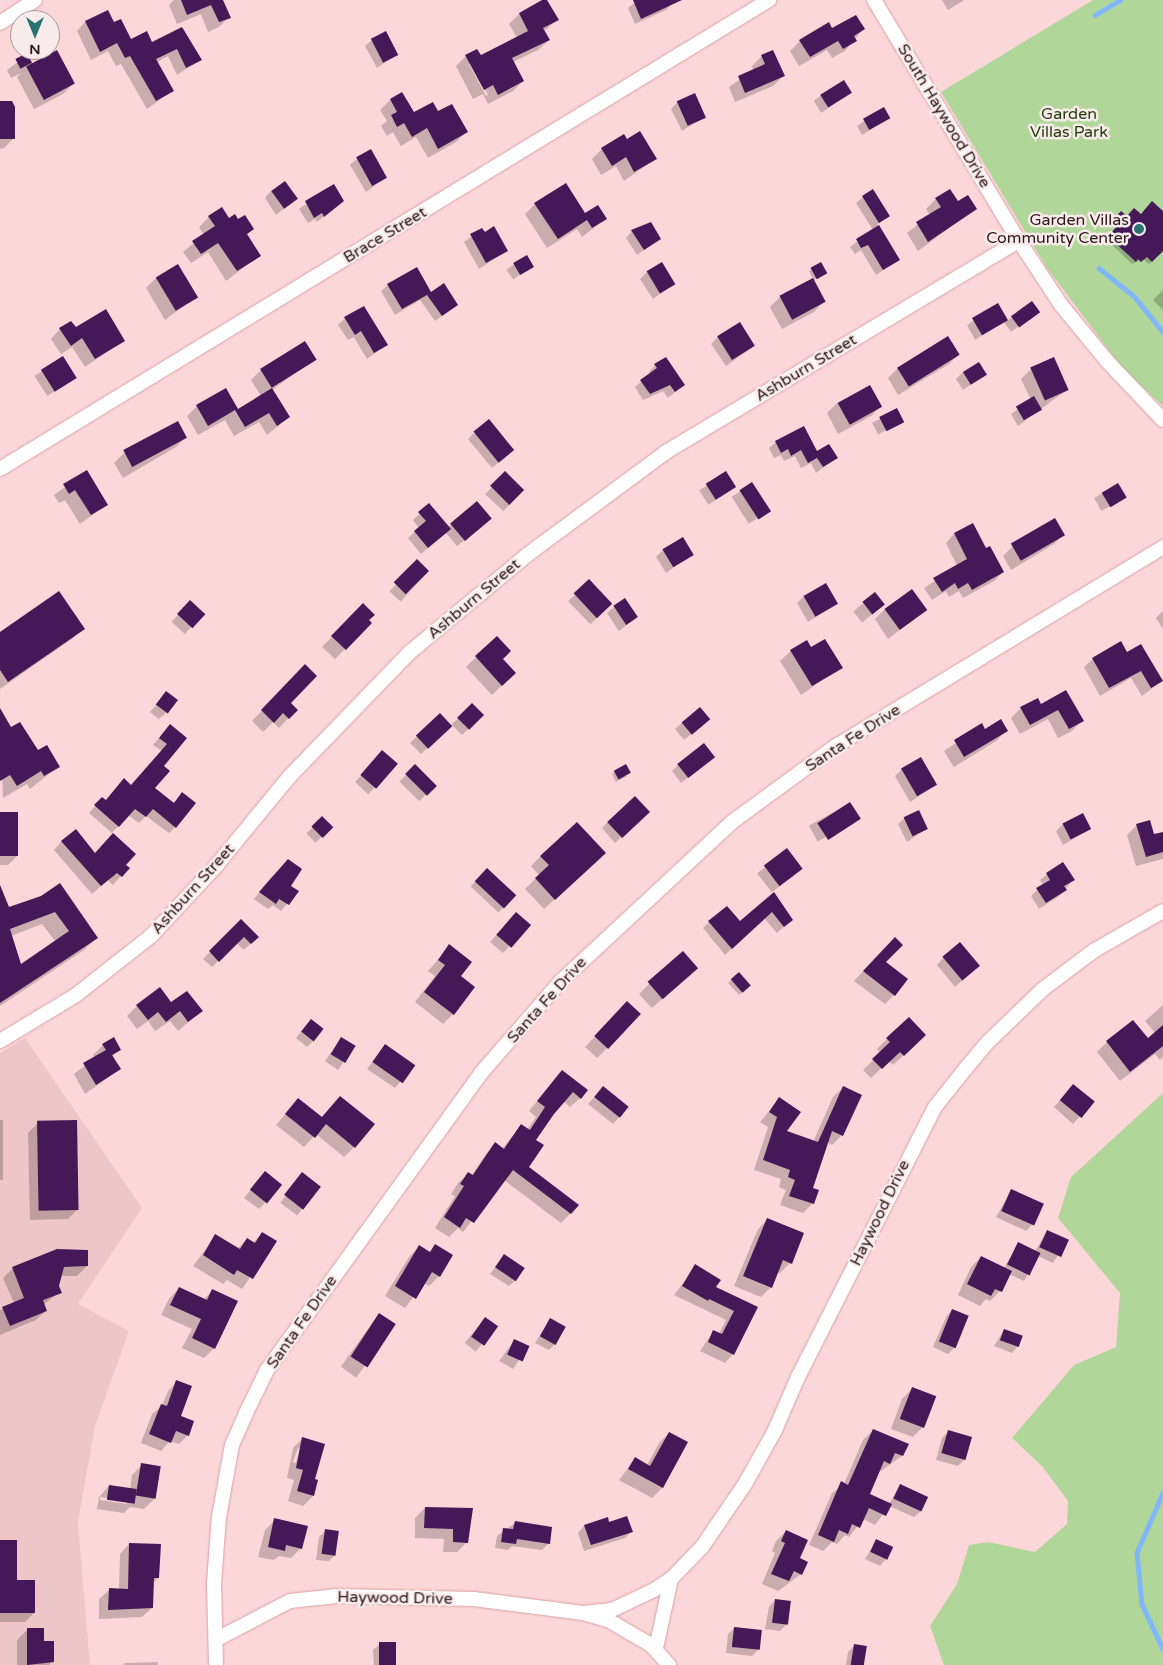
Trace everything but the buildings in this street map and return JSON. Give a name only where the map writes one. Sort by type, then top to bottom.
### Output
[{"type":"street","points":[[0,23],[35,0]]},
{"type":"street","name":"Brace Street","points":[[0,469],[769,0]]},
{"type":"street","name":"South Haywood Drive","points":[[874,0],[1019,241],[1067,312],[1107,361],[1163,420]]},
{"type":"street","name":"Ashburn Street","points":[[0,1041],[76,995],[151,936],[216,866],[289,778],[409,653],[527,555],[666,452],[1019,241]]},
{"type":"street","name":"Santa Fe Drive","points":[[216,1665],[217,1639],[214,1583],[219,1517],[232,1445],[246,1413],[267,1370],[494,1059],[561,981],[732,822],[836,746],[1163,547]]},
{"type":"street","name":"Haywood Drive","points":[[583,1613],[612,1610],[671,1579],[702,1547],[745,1484],[771,1438],[798,1377],[935,1107],[988,1042],[1043,989],[1095,950],[1163,911]]},
{"type":"street","points":[[669,1665],[656,1648],[671,1579]]},
{"type":"street","name":"Haywood Drive","points":[[217,1639],[290,1601],[337,1596],[474,1599],[583,1613],[608,1620],[656,1648]]},
{"type":"shaded area","points":[[25,1038],[142,1208],[78,1304],[129,1331],[95,1426],[78,1522],[90,1665],[0,1665],[0,1053]]},
{"type":"green space","name":"Garden Villas Park","points":[[1093,0],[1163,0],[1163,406],[1123,369],[1047,268],[941,92]]},
{"type":"green space","points":[[1163,1093],[1163,1665],[944,1665],[930,1626],[957,1584],[969,1545],[988,1542],[1035,1552],[1067,1524],[1068,1501],[1042,1466],[1012,1438],[1074,1365],[1116,1347],[1120,1293],[1058,1218],[1071,1177]]},
{"type":"waterway","points":[[1095,15],[1120,0]]},
{"type":"waterway","points":[[1099,268],[1135,297],[1163,332]]},
{"type":"waterway","points":[[1163,1493],[1137,1553],[1142,1604],[1163,1649]]},
{"type":"place","name":"Garden Villas Community Center","points":[[1139,229]]}]
